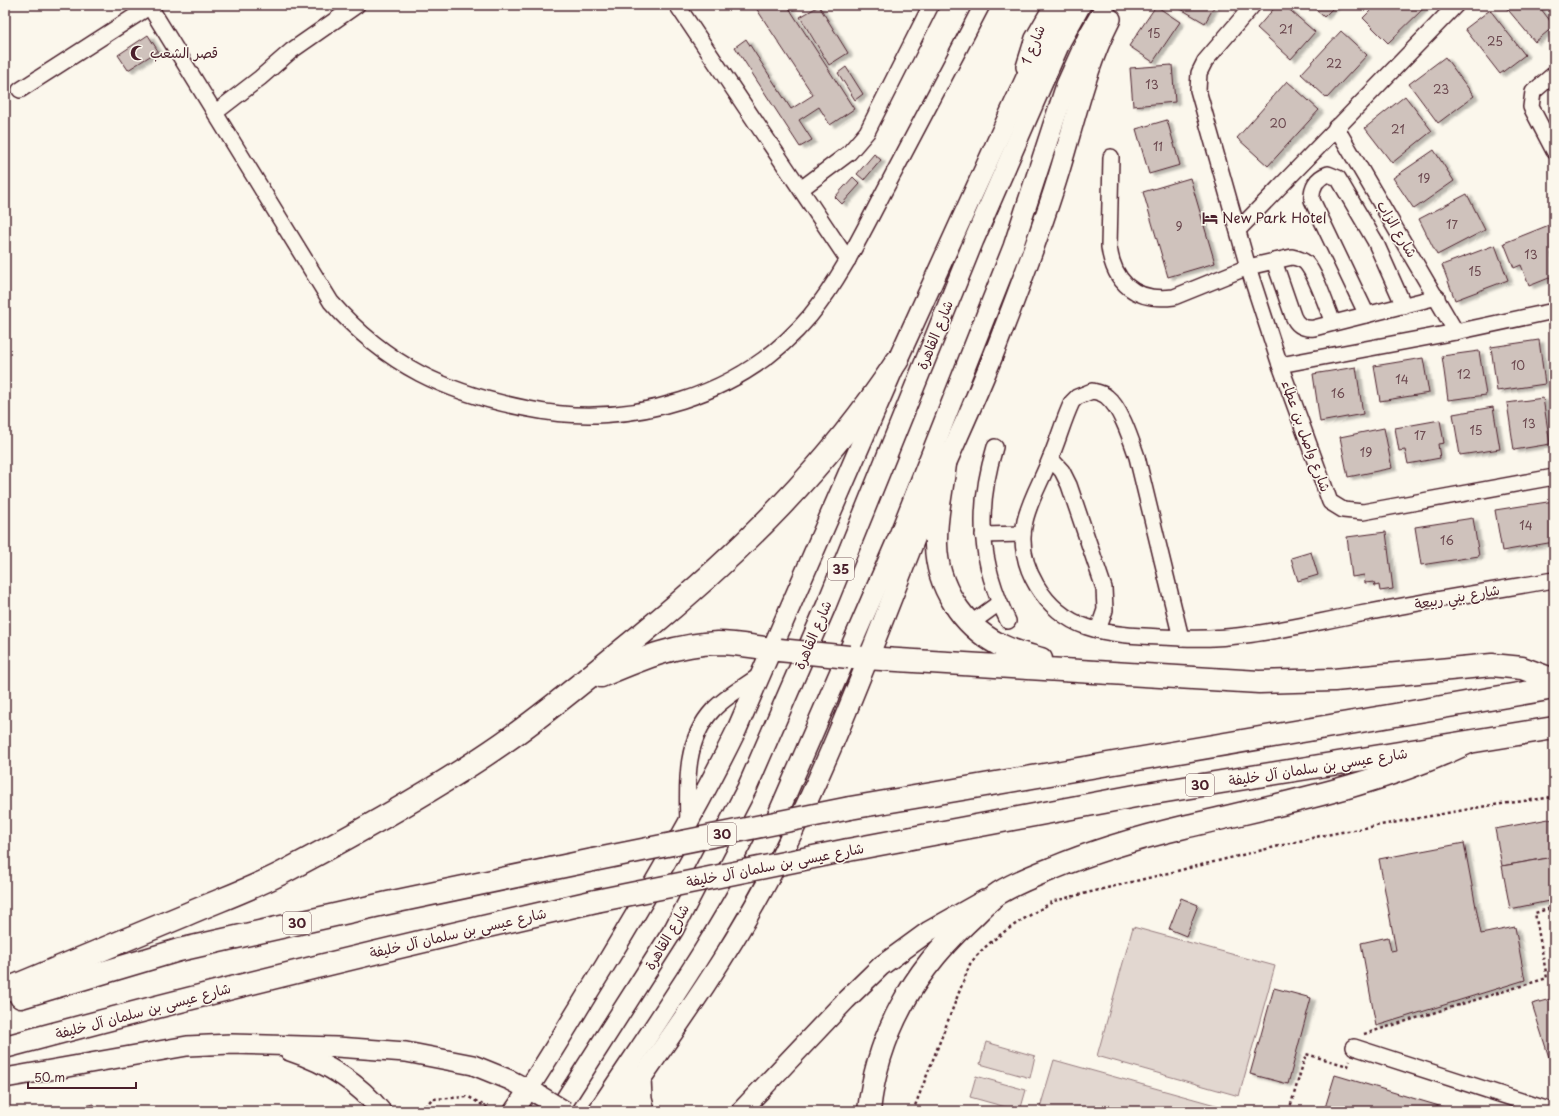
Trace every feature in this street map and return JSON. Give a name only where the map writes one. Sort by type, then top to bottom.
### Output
[{"type":"highway","points":[[5,990],[280,874],[460,771],[522,729],[579,685],[686,597],[764,524],[836,445],[874,395],[896,360]]},
{"type":"highway","points":[[945,464],[937,528],[938,563],[950,596],[970,624],[998,644],[1074,670]]},
{"type":"highway","points":[[579,685],[655,654],[676,648],[719,643],[858,658],[1225,680],[1300,682],[1492,665],[1522,668],[1554,680]]},
{"type":"highway","name":"30","points":[[5,1001],[179,950],[388,903],[850,808],[1554,688]]},
{"type":"highway","name":"شارع عيسى بن سلمان آل خليفة","points":[[5,1047],[392,947],[596,901],[848,850],[1141,795],[1554,728]]},
{"type":"highway","points":[[869,1111],[874,1076],[884,1043],[892,1023],[907,995],[938,951],[998,894],[1036,875],[1112,846],[1377,779],[1423,763],[1467,743]]},
{"type":"main road","points":[[509,1108],[534,1092],[662,872],[737,729],[760,675],[775,650],[896,360],[1049,28],[1066,5]]},
{"type":"main road","name":"شارع القاهرة","points":[[558,1111],[674,929],[747,788],[826,606],[974,240],[1061,41],[1081,5]]},
{"type":"main road","points":[[598,1111],[715,933],[756,861],[774,823],[897,540],[1014,247],[1066,85],[1089,34],[1106,5]]},
{"type":"main road","points":[[619,1111],[722,960],[758,898],[788,841],[816,782],[858,658],[999,341],[1046,216],[1092,61],[1118,5]]},
{"type":"main road","points":[[746,1106],[846,1000],[881,966],[929,931],[998,894]]},
{"type":"main road","points":[[5,1078],[187,1046],[231,1044],[372,1048],[433,1056],[473,1065],[510,1080],[534,1092],[565,1111]]},
{"type":"main road","points":[[273,1046],[306,1057],[337,1072],[364,1092],[381,1111]]},
{"type":"main road","points":[[641,1078],[641,1090],[645,1111]]},
{"type":"street","points":[[216,112],[260,78],[291,51],[357,5]]},
{"type":"street","points":[[677,5],[848,260]]},
{"type":"street","points":[[801,189],[849,153],[867,132],[931,5]]},
{"type":"street","points":[[20,90],[146,6],[216,112],[331,302],[348,321],[383,352],[409,368],[450,388],[508,405],[566,415],[597,416],[623,414],[679,402],[707,391],[759,362],[784,343],[810,315],[848,260],[982,5]]},
{"type":"street","name":"شارع 1","points":[[1022,86],[1024,61],[1028,49],[1052,5]]},
{"type":"street","name":"شارع واصل بن عطاء","points":[[1253,5],[1205,61],[1199,73],[1198,90],[1248,267],[1280,365],[1330,502],[1344,510],[1363,512],[1554,477]]},
{"type":"street","points":[[1238,230],[1336,127],[1456,5]]},
{"type":"street","points":[[1554,74],[1533,92],[1531,107],[1554,151]]},
{"type":"street","name":"شارع الزاب","points":[[1336,127],[1437,297],[1456,332]]},
{"type":"street","points":[[1111,157],[1109,247],[1111,261],[1116,273],[1124,284],[1135,292],[1147,297],[1160,299],[1174,297],[1248,267],[1292,257],[1302,260],[1306,264],[1333,323]]},
{"type":"street","points":[[1367,315],[1312,200],[1312,194],[1316,183],[1328,174],[1338,178],[1375,241],[1404,306]]},
{"type":"street","points":[[1274,261],[1295,321],[1299,325],[1309,328],[1437,297]]},
{"type":"street","points":[[1280,365],[1456,332],[1554,311]]},
{"type":"street","points":[[983,535],[1023,534],[1030,506],[1051,459],[1072,402],[1084,393],[1092,392],[1107,396],[1122,420],[1138,457],[1180,638]]},
{"type":"street","points":[[995,447],[984,490],[983,535],[988,570],[999,603],[1008,621]]},
{"type":"street","points":[[1051,459],[1062,471],[1069,485],[1104,588],[1105,610],[1098,630]]},
{"type":"street","name":"شارع بني ربيعة","points":[[1023,534],[1026,560],[1036,585],[1043,596],[1062,614],[1086,627],[1098,630],[1180,638],[1216,639],[1252,636],[1360,613],[1554,580]]},
{"type":"street","points":[[970,624],[999,603]]},
{"type":"street","points":[[688,824],[689,763],[701,729],[713,709],[760,675]]},
{"type":"street","points":[[1354,1048],[1552,1111]]},
{"type":"path","points":[[913,1111],[970,964],[980,951],[1016,923],[1054,901],[1320,836],[1486,806],[1554,797]]},
{"type":"path","points":[[1289,1111],[1306,1054],[1348,1066],[1359,1036],[1547,978],[1535,913],[1554,907]]},
{"type":"path","points":[[421,1111],[432,1099],[469,1097],[493,1111],[509,1108]]},
{"type":"shaded area","points":[[1133,927],[1275,966],[1239,1096],[1097,1056]]},
{"type":"shaded area","points":[[986,1042],[1035,1056],[1030,1078],[980,1064]]},
{"type":"shaded area","points":[[1054,1060],[1237,1111],[1039,1111]]},
{"type":"shaded area","points":[[976,1076],[1026,1090],[1020,1111],[970,1097]]},
{"type":"building","points":[[754,5],[787,5],[854,109],[830,125],[819,107],[799,120],[812,140],[800,147],[735,47],[746,39],[791,109],[813,95]]},
{"type":"building","points":[[1174,5],[1215,5],[1205,23]]},
{"type":"building","points":[[1277,5],[1284,5],[1315,32],[1291,59],[1257,28]]},
{"type":"building","points":[[1311,5],[1336,5],[1324,17]]},
{"type":"building","points":[[1376,5],[1427,5],[1388,43],[1363,18]]},
{"type":"building","points":[[1504,5],[1538,5],[1554,26],[1535,42]]},
{"type":"building","points":[[819,6],[848,53],[829,65],[800,17]]},
{"type":"building","points":[[1156,6],[1180,22],[1153,62],[1129,46]]},
{"type":"building","points":[[1490,10],[1525,55],[1500,74],[1465,29]]},
{"type":"building","points":[[1341,31],[1367,55],[1327,98],[1301,74]]},
{"type":"building","name":"قصر الشعب","points":[[148,35],[158,51],[128,70],[118,55]]},
{"type":"building","points":[[1445,57],[1474,96],[1438,123],[1409,84]]},
{"type":"building","points":[[1172,65],[1175,102],[1133,106],[1130,68]]},
{"type":"building","points":[[846,67],[863,94],[855,100],[838,73]]},
{"type":"building","points":[[1287,81],[1319,110],[1268,166],[1237,138]]},
{"type":"building","points":[[1405,96],[1432,131],[1392,163],[1365,128]]},
{"type":"building","points":[[1167,120],[1180,165],[1149,174],[1136,129]]},
{"type":"building","points":[[1434,150],[1454,181],[1414,209],[1393,178]]},
{"type":"building","points":[[874,154],[881,160],[864,180],[857,174]]},
{"type":"building","points":[[853,177],[860,184],[842,204],[835,197]]},
{"type":"building","points":[[1190,178],[1215,263],[1168,277],[1143,192]]},
{"type":"building","points":[[1467,194],[1485,230],[1437,255],[1419,219]]},
{"type":"building","points":[[1554,223],[1554,252],[1552,253],[1554,276],[1529,286],[1521,265],[1514,268],[1504,243]]},
{"type":"building","points":[[1495,245],[1508,280],[1455,300],[1442,265]]},
{"type":"building","points":[[1539,340],[1545,384],[1497,391],[1491,347]]},
{"type":"building","points":[[1479,351],[1486,395],[1448,400],[1442,356]]},
{"type":"building","points":[[1423,358],[1429,393],[1380,401],[1374,366]]},
{"type":"building","points":[[1356,367],[1363,414],[1320,422],[1313,374]]},
{"type":"building","points":[[1543,398],[1550,444],[1514,450],[1507,403]]},
{"type":"building","points":[[1493,407],[1500,449],[1460,455],[1453,414]]},
{"type":"building","points":[[1440,420],[1444,443],[1438,444],[1440,458],[1408,464],[1405,450],[1399,451],[1395,428]]},
{"type":"building","points":[[1384,428],[1392,468],[1348,477],[1340,437]]},
{"type":"building","points":[[1554,501],[1554,542],[1502,551],[1495,510]]},
{"type":"building","points":[[1473,518],[1479,556],[1421,565],[1415,527]]},
{"type":"building","points":[[1386,532],[1393,589],[1380,591],[1379,585],[1375,586],[1374,582],[1365,583],[1364,575],[1352,577],[1347,537]]},
{"type":"building","points":[[1311,552],[1318,575],[1298,581],[1291,558]]},
{"type":"building","points":[[1554,818],[1554,857],[1502,866],[1495,829]]},
{"type":"building","points":[[1464,843],[1481,934],[1515,927],[1525,980],[1376,1026],[1361,943],[1388,937],[1391,951],[1396,950],[1379,859]]},
{"type":"building","points":[[1554,857],[1554,900],[1510,909],[1502,866]]},
{"type":"building","points":[[1181,898],[1198,905],[1186,936],[1169,929]]},
{"type":"building","points":[[1274,988],[1311,998],[1288,1084],[1250,1074]]},
{"type":"building","points":[[1554,998],[1554,1067],[1552,1067],[1532,1004]]},
{"type":"building","points":[[1335,1075],[1456,1111],[1324,1111]]},
{"type":"building","points":[[94,1104],[96,1111],[63,1111]]},
{"type":"place","name":"قصر الشعب","points":[[138,53]]},
{"type":"place","name":"New Park Hotel","points":[[1210,218]]}]
